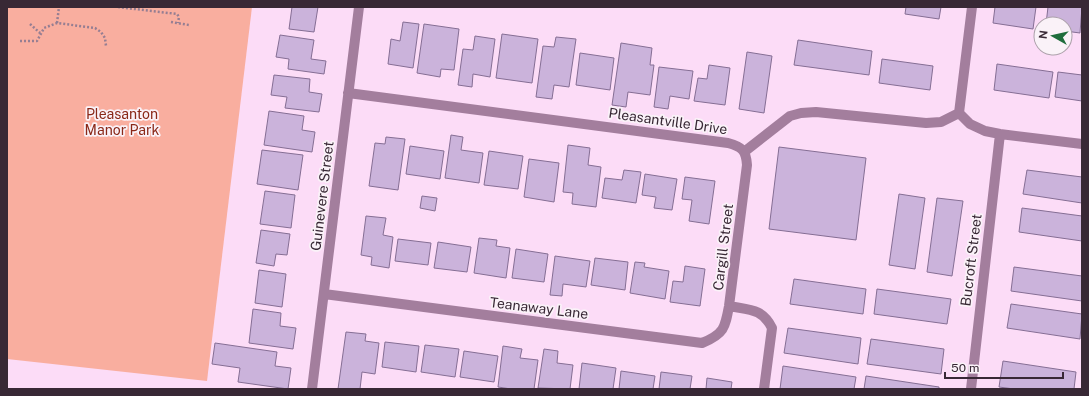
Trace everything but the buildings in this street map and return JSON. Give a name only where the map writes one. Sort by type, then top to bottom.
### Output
[{"type":"street","name":"Guinevere Street","points":[[312,389],[359,7]]},
{"type":"street","points":[[959,113],[972,7]]},
{"type":"street","name":"Pleasantville Drive","points":[[348,93],[728,143],[740,146],[744,152]]},
{"type":"street","points":[[744,152],[790,116],[801,113],[816,112],[926,124],[941,122],[959,113]]},
{"type":"street","points":[[959,113],[970,124],[985,131],[1082,144]]},
{"type":"street","name":"Bucroft Street","points":[[970,389],[1000,134]]},
{"type":"street","name":"Cargill Street","points":[[744,152],[748,165],[729,306],[760,312],[767,319],[772,328],[764,389]]},
{"type":"street","name":"Teanaway Lane","points":[[324,294],[702,343],[712,339],[722,332],[726,323],[729,306]]},
{"type":"path","points":[[57,23],[59,7]]},
{"type":"path","points":[[118,7],[177,14],[179,17],[178,23]]},
{"type":"path","points":[[171,22],[189,25]]},
{"type":"path","points":[[20,42],[37,41],[44,28],[57,23],[95,28],[101,32],[105,38],[106,46]]},
{"type":"path","points":[[30,24],[40,33]]},
{"type":"green space","name":"Pleasanton Manor Park","points":[[7,7],[252,7],[207,381],[7,359]]}]
